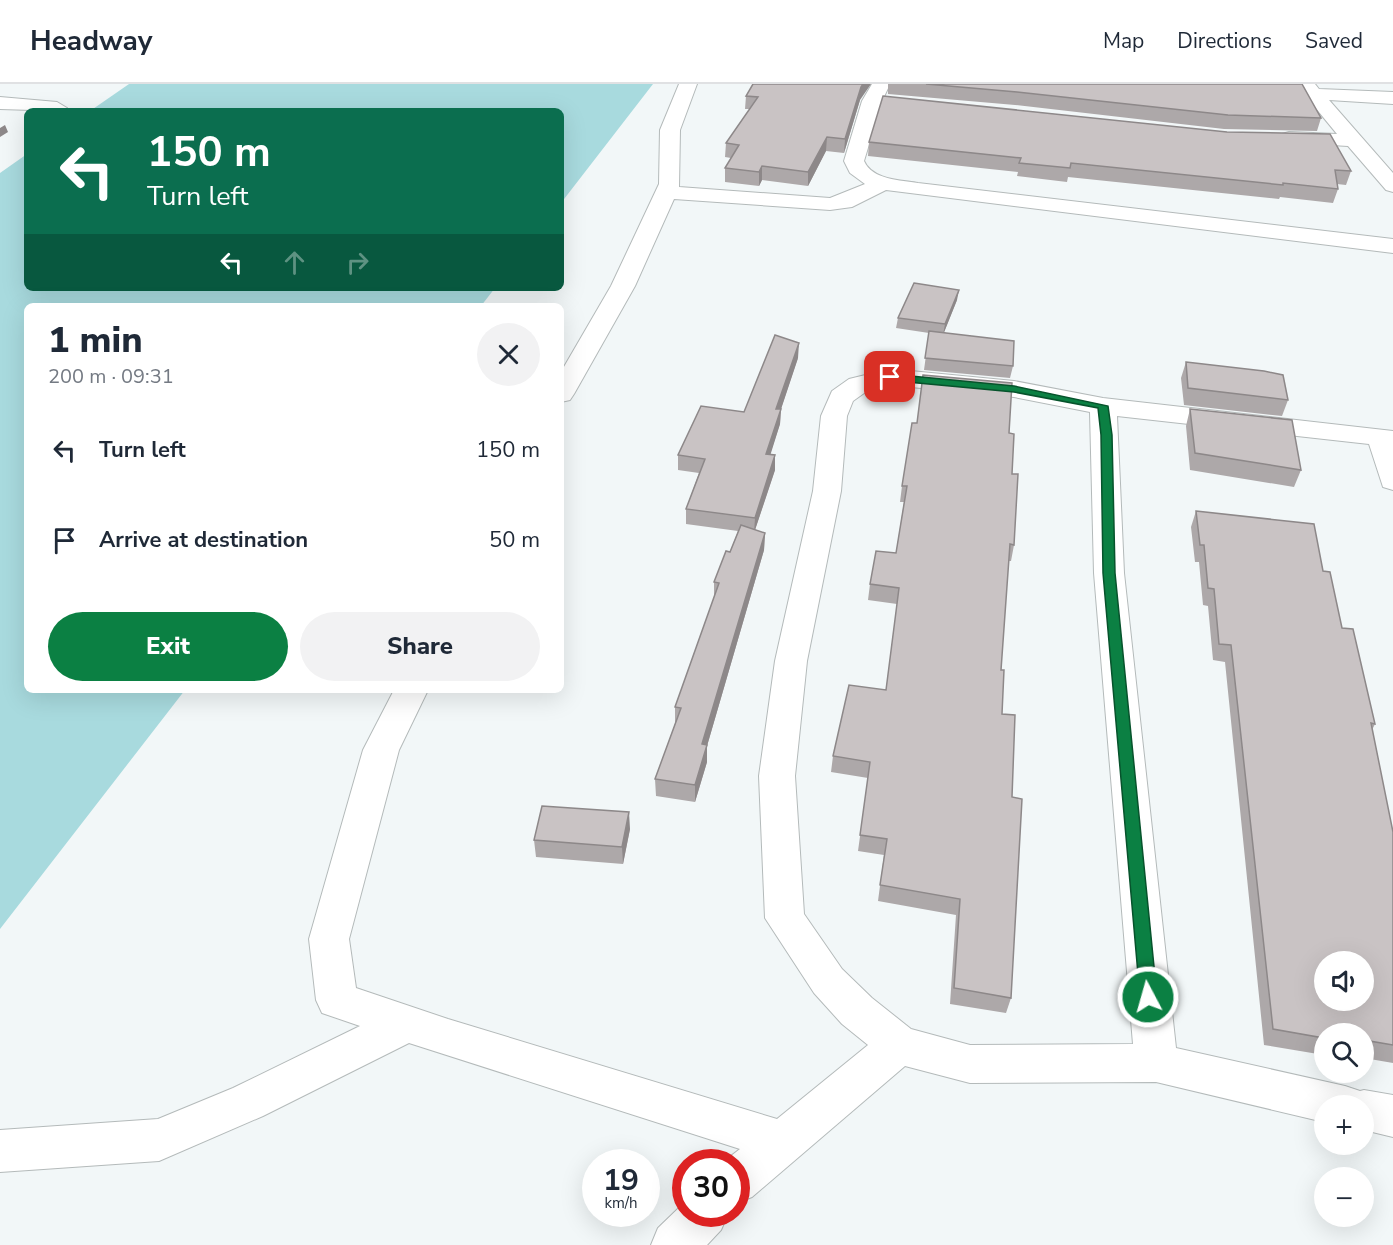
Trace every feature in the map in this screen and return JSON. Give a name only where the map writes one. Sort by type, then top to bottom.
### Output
[{"type":"street","points":[[564,389],[623,286],[667,192],[670,184],[670,130],[688,84]]},
{"type":"street","points":[[1310,89],[1393,98]]},
{"type":"street","points":[[1310,89],[1393,186]]},
{"type":"street","points":[[896,103],[877,93],[854,161],[862,174],[885,183],[1126,215],[1393,246]]},
{"type":"street","points":[[0,103],[57,108]]},
{"type":"street","points":[[1270,138],[1352,140]]},
{"type":"street","points":[[667,192],[830,204],[844,202],[885,183]]},
{"type":"street","points":[[1314,1099],[1156,1063],[970,1064],[899,1045],[857,1011],[828,981],[785,918],[777,776],[791,661],[827,491],[834,416],[841,397],[858,386],[890,377],[1014,389],[1103,406],[1387,438],[1393,481]]},
{"type":"street","points":[[1103,406],[1106,435],[1109,573],[1156,1063]]},
{"type":"street","points":[[410,693],[381,750],[329,939],[337,1000],[781,1141]]},
{"type":"street","points":[[0,1151],[159,1140],[248,1102],[407,1024]]},
{"type":"street","points":[[750,1169],[899,1045]]},
{"type":"street","points":[[1374,1112],[1393,1116]]},
{"type":"street","points":[[675,1245],[692,1227]]},
{"type":"shaded area","points":[[129,84],[653,84],[564,199],[564,108],[94,108]]},
{"type":"shaded area","points":[[24,156],[24,291],[493,291],[483,303],[24,303],[24,693],[183,693],[0,929],[0,173]]},
{"type":"building","points":[[753,84],[863,84],[845,139],[827,137],[808,172],[762,166],[759,172],[725,168],[739,145],[726,143],[758,97],[746,96]]},
{"type":"building","points":[[926,84],[1302,84],[1321,118],[1228,115]]},
{"type":"building","points":[[883,96],[1227,132],[1330,134],[1351,171],[1335,170],[1338,189],[1071,163],[1070,168],[1019,163],[1021,158],[869,142]]},
{"type":"building","points":[[914,283],[959,290],[945,324],[898,318]]},
{"type":"building","points":[[929,331],[1014,341],[1013,366],[925,358]]},
{"type":"building","points":[[775,335],[799,343],[776,409],[781,409],[766,454],[775,455],[755,518],[686,509],[705,459],[678,455],[701,406],[744,412]]},
{"type":"building","points":[[1186,362],[1283,375],[1288,400],[1188,388]]},
{"type":"building","points":[[923,375],[1012,383],[1009,433],[1014,434],[1012,474],[1018,474],[1014,545],[1010,544],[1001,670],[1004,670],[1002,714],[1015,715],[1012,797],[1022,799],[1011,998],[954,988],[960,899],[880,885],[887,839],[860,835],[870,762],[833,756],[849,685],[886,690],[899,588],[870,584],[876,551],[896,553],[907,486],[902,486],[912,423],[917,423]]},
{"type":"building","points":[[1190,409],[1292,420],[1301,470],[1195,453]]},
{"type":"building","points":[[1196,511],[1314,524],[1323,571],[1330,572],[1342,628],[1353,629],[1375,724],[1371,723],[1393,832],[1393,1045],[1374,1042],[1374,1023],[1314,1023],[1314,1036],[1273,1029],[1231,645],[1219,644],[1214,589],[1208,588],[1204,545],[1200,545]]},
{"type":"building","points":[[741,525],[765,533],[702,744],[707,745],[695,785],[655,779],[681,708],[675,707],[719,583],[714,582],[726,551],[730,552]]},
{"type":"building","points":[[542,806],[629,812],[622,847],[534,840]]},
{"type":"route","points":[[890,377],[1014,389],[1103,406],[1106,435],[1109,573],[1148,997]]}]
